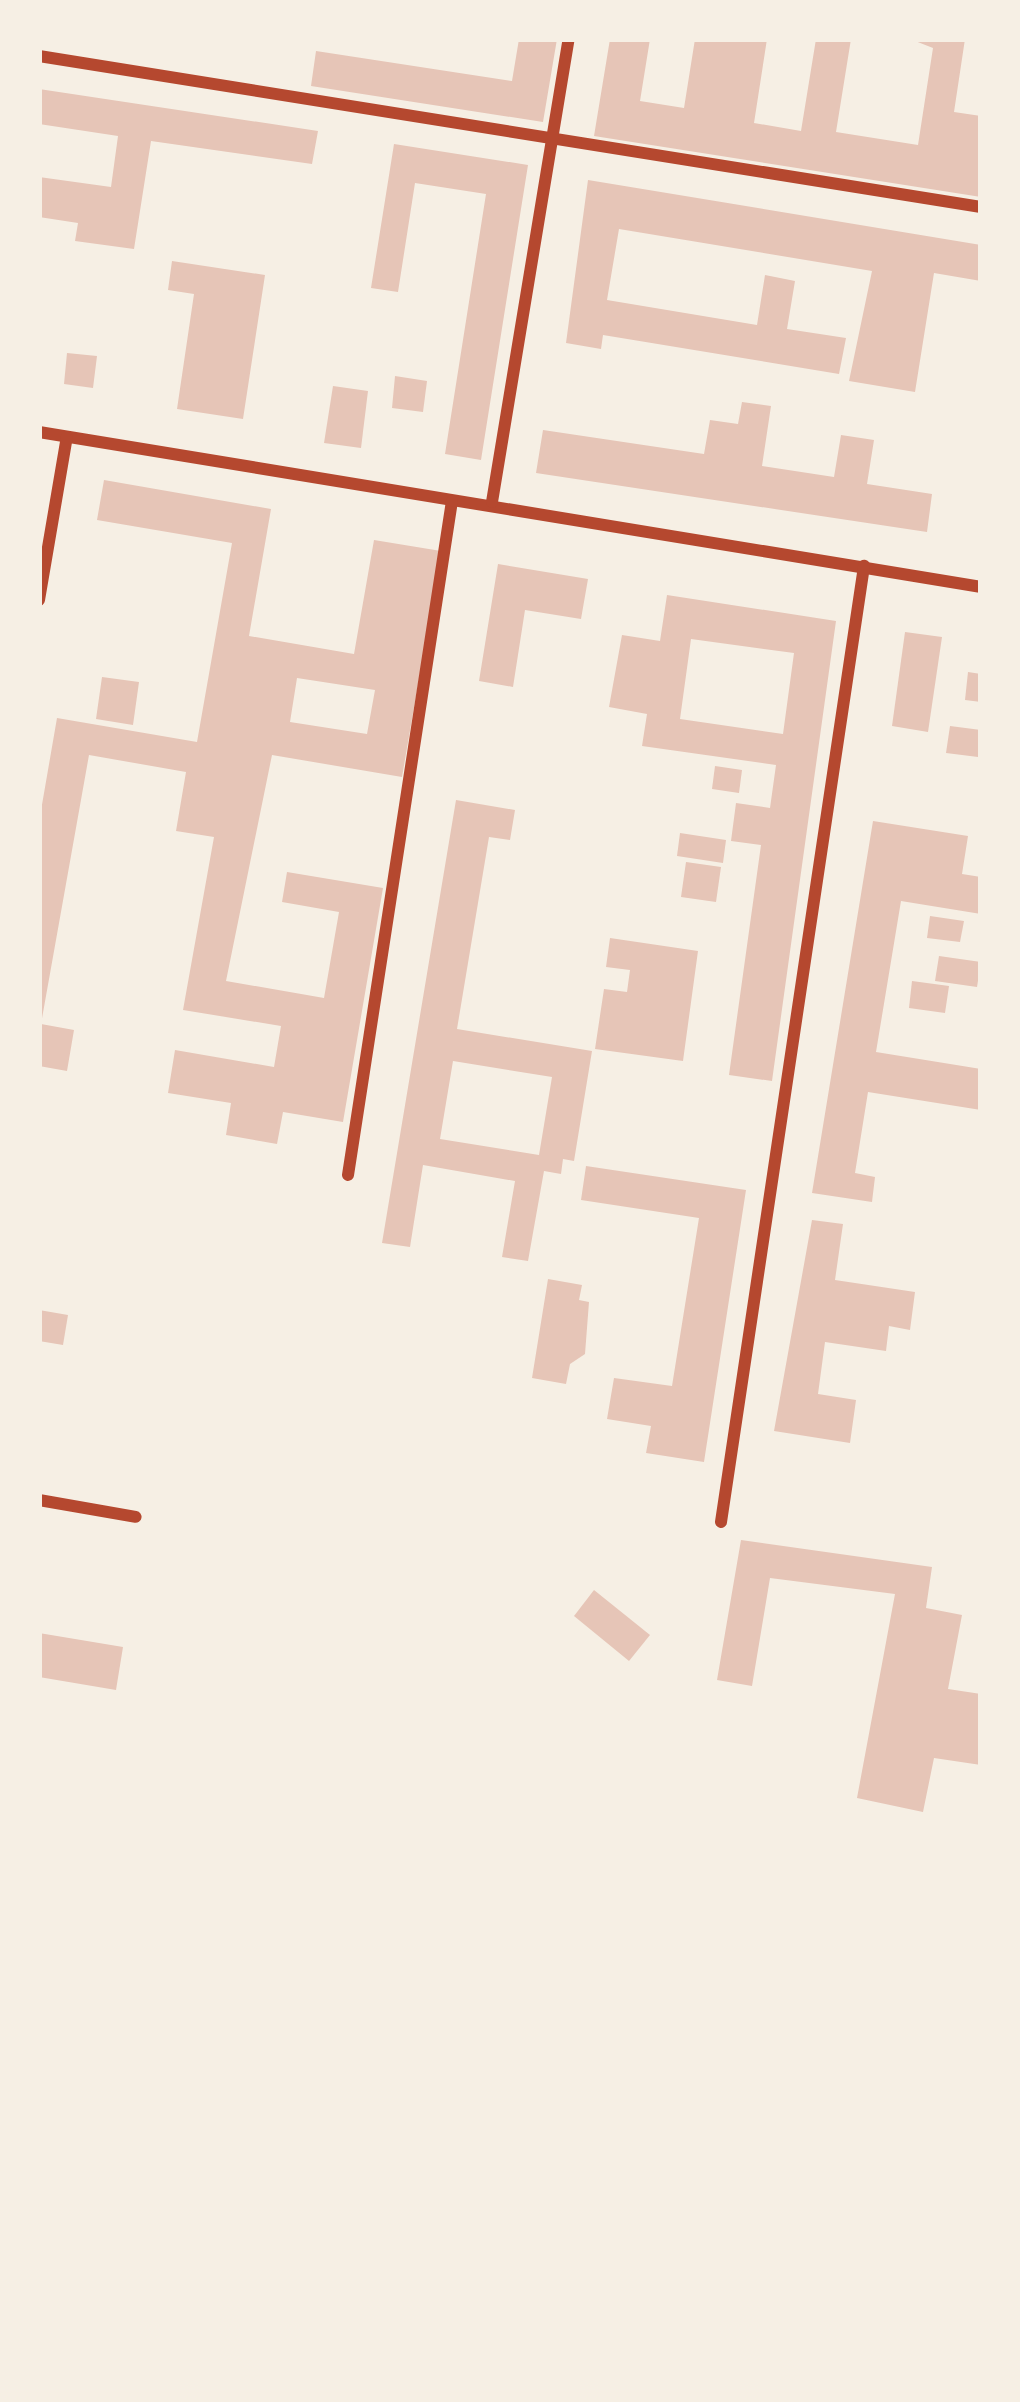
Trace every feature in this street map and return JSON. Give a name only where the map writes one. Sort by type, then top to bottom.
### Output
[{"type":"street","points":[[492,502],[569,39]]},
{"type":"street","points":[[39,56],[981,207]]},
{"type":"street","points":[[39,432],[452,500],[492,502],[981,587]]},
{"type":"street","points":[[39,600],[67,437]]},
{"type":"street","points":[[348,1175],[452,500]]},
{"type":"street","points":[[721,1522],[864,566]]},
{"type":"street","points":[[39,1500],[136,1516]]},
{"type":"building","points":[[519,39],[557,39],[543,122],[311,86],[316,51],[512,81]]},
{"type":"building","points":[[610,39],[650,39],[640,101],[684,108],[695,39],[767,39],[754,123],[801,131],[816,39],[851,39],[836,132],[918,145],[933,48],[910,39],[965,39],[954,112],[981,116],[981,197],[594,136]]},
{"type":"building","points":[[39,89],[318,131],[312,164],[151,141],[134,249],[75,241],[78,223],[39,217],[39,177],[111,187],[118,136],[39,124]]},
{"type":"building","points":[[394,144],[528,165],[481,460],[445,454],[486,194],[415,183],[398,292],[371,288]]},
{"type":"building","points":[[588,180],[981,245],[981,281],[934,273],[915,392],[849,381],[872,271],[619,229],[607,300],[757,325],[765,275],[795,281],[787,329],[846,338],[839,374],[603,335],[601,349],[566,343]]},
{"type":"building","points":[[172,261],[265,275],[243,419],[177,409],[194,294],[168,290]]},
{"type":"building","points":[[67,353],[97,356],[93,388],[64,384]]},
{"type":"building","points":[[395,376],[427,381],[423,412],[392,408]]},
{"type":"building","points":[[333,386],[368,391],[361,448],[324,443]]},
{"type":"building","points":[[742,402],[771,406],[762,466],[834,477],[841,435],[874,440],[867,484],[932,494],[927,532],[536,473],[543,430],[704,454],[710,420],[738,424]]},
{"type":"building","points":[[104,480],[271,509],[249,636],[354,654],[374,540],[441,551],[402,777],[272,755],[226,981],[324,998],[339,912],[282,902],[287,872],[383,888],[343,1122],[283,1112],[277,1144],[226,1135],[231,1103],[168,1093],[175,1050],[274,1067],[281,1026],[183,1010],[214,837],[176,831],[186,772],[89,755],[41,1024],[74,1030],[67,1071],[39,1066],[39,822],[57,718],[197,742],[232,543],[97,520]],"holes":[[[297,678],[375,690],[367,734],[290,722]]]},
{"type":"building","points":[[498,564],[588,579],[581,619],[525,610],[513,687],[479,681]]},
{"type":"building","points":[[667,595],[836,621],[772,1081],[729,1075],[761,845],[731,841],[736,803],[770,808],[776,765],[642,746],[647,714],[609,707],[622,635],[660,641]],"holes":[[[691,639],[794,653],[783,734],[680,719]]]},
{"type":"building","points":[[905,632],[942,637],[928,732],[892,726]]},
{"type":"building","points":[[968,672],[981,674],[981,702],[965,700]]},
{"type":"building","points":[[102,677],[139,682],[133,725],[96,719]]},
{"type":"building","points":[[950,726],[981,730],[978,757],[946,753]]},
{"type":"building","points":[[715,766],[742,770],[739,793],[712,789]]},
{"type":"building","points":[[456,800],[515,810],[510,840],[489,837],[457,1029],[592,1051],[574,1161],[563,1159],[561,1174],[544,1171],[528,1261],[502,1257],[515,1181],[423,1165],[410,1247],[382,1243]],"holes":[[[453,1061],[552,1077],[539,1155],[440,1139]]]},
{"type":"building","points":[[873,821],[968,836],[962,874],[981,877],[981,914],[901,901],[876,1052],[981,1069],[981,1110],[868,1092],[855,1173],[875,1177],[872,1202],[812,1193]]},
{"type":"building","points":[[680,833],[726,840],[723,863],[677,856]]},
{"type":"building","points":[[686,862],[721,867],[716,902],[681,897]]},
{"type":"building","points":[[930,916],[964,921],[960,942],[927,938]]},
{"type":"building","points":[[610,938],[698,951],[683,1061],[595,1049],[604,989],[627,992],[630,970],[606,967]]},
{"type":"building","points":[[939,956],[981,962],[977,987],[935,981]]},
{"type":"building","points":[[912,981],[949,986],[945,1013],[909,1008]]},
{"type":"building","points":[[586,1166],[746,1190],[704,1462],[646,1453],[651,1426],[607,1419],[614,1378],[672,1386],[699,1218],[581,1200]]},
{"type":"building","points":[[812,1220],[843,1224],[835,1280],[915,1292],[910,1330],[889,1326],[886,1351],[825,1342],[818,1394],[856,1400],[850,1443],[774,1431]]},
{"type":"building","points":[[548,1279],[582,1285],[579,1300],[589,1302],[585,1354],[570,1364],[566,1384],[532,1378]]},
{"type":"building","points":[[39,1310],[68,1315],[63,1345],[39,1341]]},
{"type":"building","points":[[741,1540],[932,1567],[926,1608],[962,1615],[948,1689],[981,1694],[981,1765],[934,1758],[923,1812],[857,1798],[895,1594],[770,1578],[752,1686],[717,1680]]},
{"type":"building","points":[[594,1590],[650,1635],[629,1661],[574,1616]]},
{"type":"building","points":[[39,1633],[123,1647],[116,1690],[39,1677]]}]
